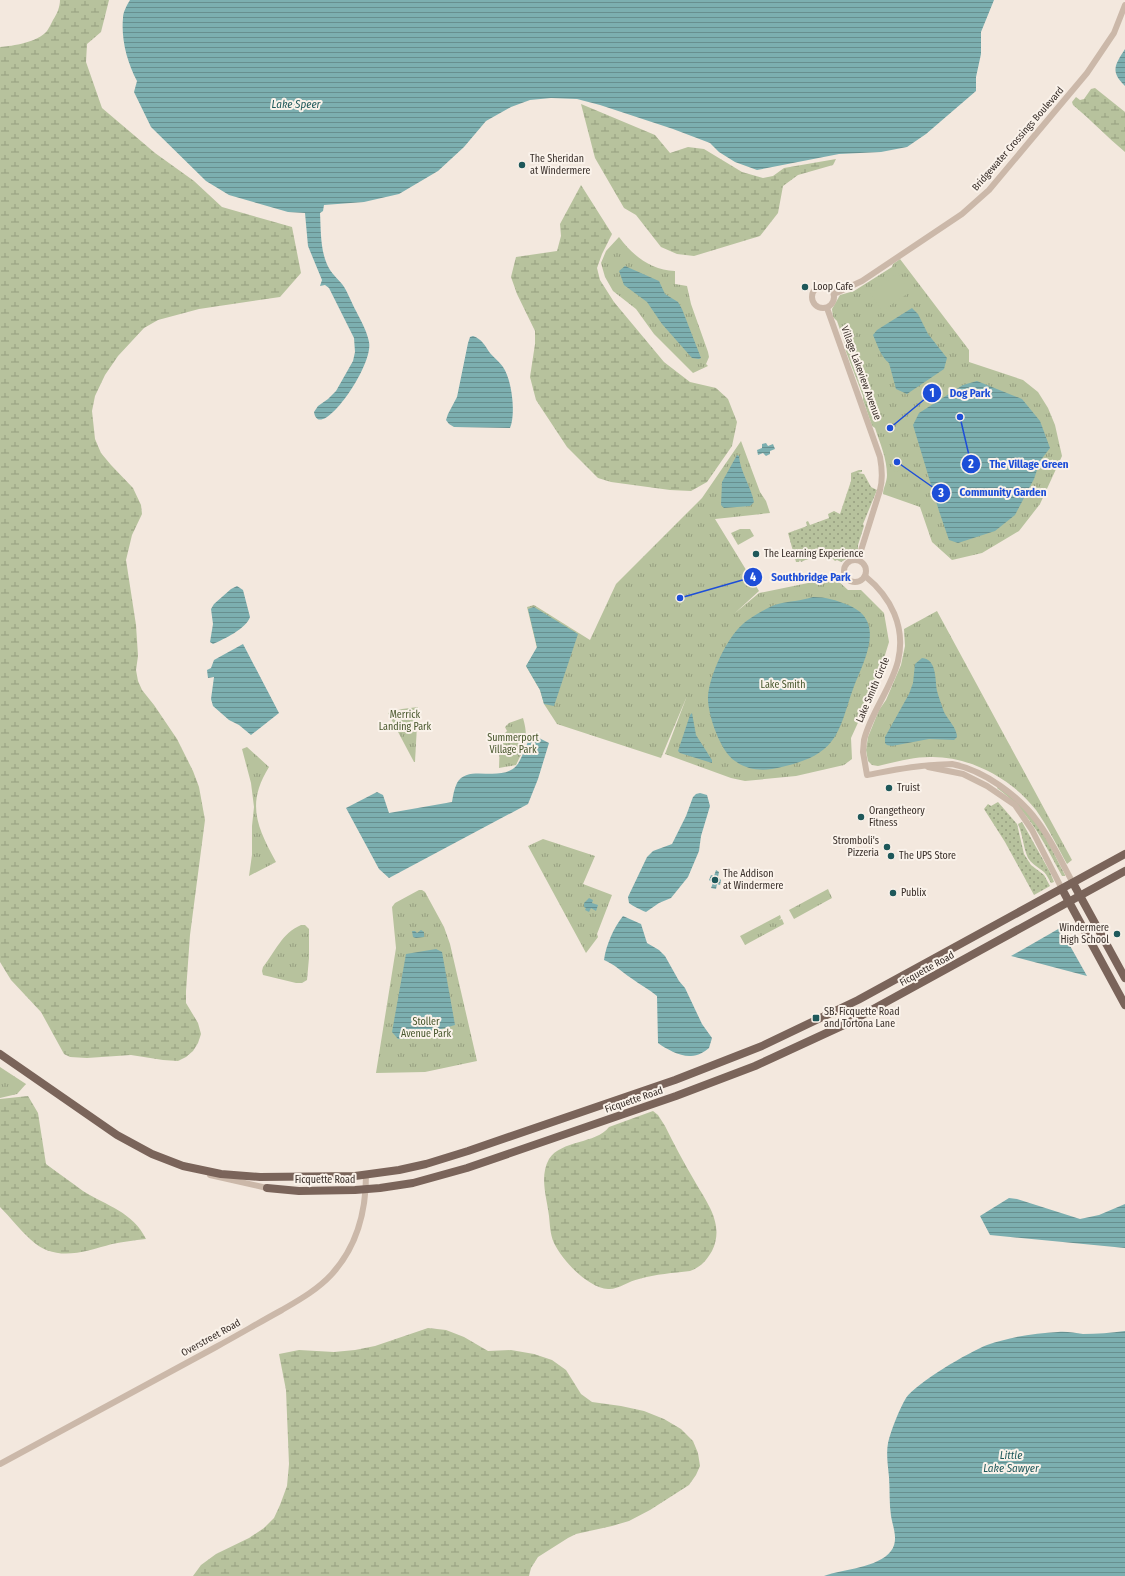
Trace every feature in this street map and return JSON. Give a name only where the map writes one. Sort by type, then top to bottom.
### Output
[{"type":"main road","name":"Ficquette Road","points":[[0,1054],[103,1127],[127,1142],[172,1163],[212,1173],[247,1177],[294,1178],[366,1175],[400,1170],[452,1157],[675,1080],[745,1054],[845,1007],[1125,854]]},
{"type":"main road","name":"Ficquette Road","points":[[266,1188],[306,1191],[366,1189],[413,1183],[447,1175],[676,1096],[755,1066],[803,1045],[870,1011],[1125,871]]},
{"type":"main road","points":[[1073,883],[1125,978]]},
{"type":"main road","points":[[1062,889],[1125,1005]]},
{"type":"street","name":"Bridgewater Crossings Boulevard","points":[[834,294],[862,281],[970,208],[989,190],[1087,73],[1114,33],[1125,5]]},
{"type":"street","points":[[825,286],[834,294],[833,302],[827,308],[819,307],[814,304],[812,298],[813,293],[820,287],[825,286]]},
{"type":"street","name":"Village Lakeview Avenue","points":[[827,308],[882,465],[880,490],[858,560]]},
{"type":"street","points":[[852,560],[858,560],[863,563],[865,568],[865,576],[859,581],[852,582],[848,580],[843,570],[846,564],[852,560]]},
{"type":"street","name":"Lake Smith Circle","points":[[865,576],[880,589],[892,606],[898,624],[900,642],[898,661],[864,740],[863,752],[868,775],[920,766]]},
{"type":"street","points":[[920,766],[950,764],[971,769],[991,779],[1015,797],[1038,822],[1073,883]]},
{"type":"street","points":[[920,766],[963,774],[987,786],[1015,805],[1032,830],[1062,889]]},
{"type":"street","name":"Ficquette Road","points":[[172,1163],[228,1180],[266,1188]]},
{"type":"street","name":"Overstreet Road","points":[[0,1464],[258,1324],[313,1291],[331,1275],[351,1247],[360,1225],[364,1209],[366,1175]]},
{"type":"green space","points":[[60,0],[109,0],[101,32],[87,44],[86,62],[102,108],[155,153],[194,181],[222,207],[292,227],[301,273],[280,297],[199,309],[158,320],[144,328],[118,356],[105,375],[95,396],[92,411],[95,439],[101,453],[133,488],[141,505],[142,514],[132,535],[126,560],[136,625],[138,656],[136,670],[138,681],[142,690],[177,739],[193,771],[199,787],[205,820],[190,935],[186,991],[186,1003],[198,1023],[201,1034],[193,1051],[178,1061],[131,1055],[87,1058],[70,1057],[64,1054],[41,1012],[11,980],[0,962],[0,47],[25,43],[43,35],[56,15]]},
{"type":"green space","points":[[1095,88],[1125,112],[1125,152],[1073,105],[1072,102],[1076,97],[1080,100],[1084,99],[1091,89]]},
{"type":"green space","points":[[581,104],[655,135],[670,153],[688,147],[704,149],[742,172],[763,178],[773,176],[784,168],[836,159],[833,165],[798,175],[783,186],[778,213],[760,236],[694,256],[677,254],[661,247],[636,215],[624,208],[595,158]]},
{"type":"green space","points":[[581,185],[612,234],[597,268],[600,280],[614,302],[664,362],[690,382],[716,388],[728,399],[737,422],[732,446],[707,482],[691,491],[670,490],[611,482],[598,478],[567,447],[536,400],[530,377],[535,344],[535,331],[517,294],[511,277],[516,257],[557,251],[561,236],[560,224]]},
{"type":"green space","points":[[619,237],[630,250],[643,261],[658,268],[675,271],[675,284],[687,286],[691,304],[708,352],[709,357],[706,364],[708,366],[693,373],[654,334],[636,309],[613,291],[605,277],[601,263],[606,251]]},
{"type":"green space","points":[[900,259],[969,350],[969,362],[1023,380],[1038,392],[1048,408],[1055,425],[1062,456],[1040,504],[1019,531],[982,553],[952,560],[932,542],[920,507],[883,494],[887,475],[883,451],[875,428],[872,426],[863,396],[845,349],[845,344],[837,321],[833,317],[832,309],[840,295],[854,291],[892,267],[893,264]]},
{"type":"green space","points":[[898,273],[910,292],[882,311],[870,293]]},
{"type":"green space","points":[[741,441],[760,492],[766,501],[770,513],[715,519],[759,591],[735,613],[759,593],[813,582],[837,580],[848,590],[861,590],[884,613],[889,642],[877,681],[851,738],[852,759],[844,765],[796,776],[745,781],[731,778],[665,754],[687,696],[661,758],[557,724],[544,704],[540,690],[526,666],[537,648],[527,607],[534,605],[590,640],[616,584],[702,498]]},
{"type":"green space","points":[[901,452],[906,469],[894,472],[889,455]]},
{"type":"green space","points":[[862,470],[862,472],[857,473],[864,474],[871,487],[877,490],[863,524],[864,526],[858,545],[858,550],[856,552],[857,553],[841,562],[837,560],[835,561],[831,557],[830,559],[815,558],[796,562],[788,533],[807,526],[806,522],[808,521],[810,525],[829,518],[828,514],[834,511],[840,514],[851,481],[851,473]]},
{"type":"green space","points":[[740,529],[750,529],[754,536],[738,545],[731,533]]},
{"type":"green space","points":[[937,611],[1072,860],[1067,864],[1036,810],[1015,788],[989,772],[960,760],[945,758],[917,758],[878,766],[872,765],[868,761],[866,750],[868,737],[879,710],[886,700],[901,665],[905,646],[904,629]]},
{"type":"green space","name":"Merrick Landing Park","points":[[418,707],[415,762],[414,762],[388,713]]},
{"type":"green space","name":"Summerport Village Park","points":[[523,718],[526,737],[519,759],[516,765],[499,768],[500,738],[507,731],[505,727],[509,723]]},
{"type":"green space","points":[[247,747],[269,767],[262,780],[256,804],[259,826],[276,862],[249,876],[252,855],[252,826],[254,807],[251,783],[242,749]]},
{"type":"green space","points":[[998,786],[1023,807],[1042,830],[1065,876],[1062,876],[1042,839],[1027,817],[997,788]]},
{"type":"green space","points":[[998,802],[1017,824],[1024,854],[1031,865],[1044,875],[1050,886],[1034,895],[1005,842],[984,809],[988,804],[991,806]]},
{"type":"green space","points":[[1022,822],[1054,882],[1051,883],[1044,872],[1028,858],[1018,824]]},
{"type":"green space","points":[[543,839],[595,856],[583,884],[612,895],[597,934],[598,937],[586,953],[528,846]]},
{"type":"green space","points":[[828,889],[832,898],[794,919],[789,910]]},
{"type":"green space","name":"Stoller Avenue Park","points":[[419,890],[425,892],[444,927],[450,944],[477,1061],[425,1072],[376,1073],[396,948],[392,907],[395,903]]},
{"type":"green space","points":[[780,915],[781,918],[779,920],[782,919],[784,924],[745,945],[740,936]]},
{"type":"green space","points":[[305,925],[309,929],[307,980],[302,983],[296,983],[263,975],[263,967],[279,943],[294,928]]},
{"type":"green space","points":[[0,1067],[26,1084],[17,1094],[0,1098]]},
{"type":"green space","points":[[28,1096],[38,1113],[46,1164],[83,1191],[119,1210],[127,1216],[141,1230],[146,1239],[112,1244],[70,1254],[49,1251],[30,1239],[0,1207],[0,1099]]},
{"type":"green space","points":[[653,1111],[658,1115],[665,1126],[713,1214],[716,1232],[712,1251],[700,1266],[690,1271],[645,1277],[612,1289],[600,1287],[592,1284],[576,1272],[569,1265],[554,1243],[544,1188],[544,1173],[546,1166],[554,1153],[562,1148],[587,1140],[603,1132],[609,1127]]},
{"type":"green space","points":[[428,1328],[446,1330],[464,1337],[488,1351],[511,1350],[534,1354],[552,1360],[566,1370],[581,1394],[592,1402],[644,1411],[664,1419],[681,1429],[693,1441],[698,1453],[700,1466],[696,1475],[689,1485],[650,1510],[629,1521],[576,1534],[568,1538],[538,1557],[531,1568],[529,1576],[193,1576],[201,1565],[216,1554],[249,1538],[264,1528],[274,1518],[280,1505],[287,1486],[289,1464],[286,1390],[279,1354],[299,1350],[334,1352],[355,1350],[375,1346]]},
{"type":"water","name":"Lake Speer","points":[[130,0],[994,0],[981,32],[981,54],[976,77],[976,91],[926,134],[907,147],[881,152],[839,154],[757,170],[735,162],[719,152],[710,143],[600,105],[577,99],[551,98],[530,100],[511,107],[486,121],[464,147],[438,171],[399,194],[364,202],[324,205],[323,211],[320,213],[324,257],[330,270],[346,290],[364,326],[369,342],[368,353],[363,368],[355,383],[335,410],[325,418],[318,419],[314,412],[318,406],[336,391],[353,361],[355,352],[354,338],[329,288],[325,285],[320,286],[322,280],[308,246],[305,213],[288,212],[229,195],[206,181],[151,127],[134,92],[137,81],[130,66],[124,42],[123,16]]},
{"type":"water","points":[[1125,49],[1125,86],[1117,76],[1116,68]]},
{"type":"water","points":[[625,266],[659,281],[665,294],[678,302],[701,358],[692,358],[662,324],[647,302],[624,285],[619,271]]},
{"type":"water","points":[[912,308],[918,314],[928,334],[947,358],[944,369],[907,394],[896,389],[889,363],[881,354],[873,335],[877,330]]},
{"type":"water","points":[[473,336],[483,343],[490,353],[502,365],[509,380],[513,406],[510,428],[454,427],[446,420],[457,397],[468,343],[470,337]]},
{"type":"water","points":[[977,381],[1022,399],[1040,421],[1050,448],[1040,461],[1034,479],[1015,515],[995,531],[958,543],[949,540],[913,425],[919,413],[963,385]]},
{"type":"water","points":[[766,443],[768,446],[773,444],[775,449],[770,451],[770,454],[766,456],[763,453],[758,455],[757,450],[762,448],[762,444]]},
{"type":"water","points":[[737,455],[739,456],[741,467],[754,502],[750,506],[724,508],[721,505],[722,482]]},
{"type":"water","points":[[237,586],[243,590],[250,617],[244,626],[213,644],[210,642],[213,624],[211,609],[214,604],[231,589]]},
{"type":"water","name":"Lake Smith","points":[[813,597],[835,600],[860,612],[867,621],[870,631],[866,655],[841,724],[835,737],[826,748],[812,757],[767,770],[753,769],[744,766],[729,756],[724,749],[712,721],[708,703],[709,687],[720,656],[731,637],[738,629],[760,612],[774,605]]},
{"type":"water","points":[[534,607],[578,634],[554,706],[544,704],[540,690],[526,666],[537,647],[528,609]]},
{"type":"water","points":[[243,644],[279,713],[251,735],[239,725],[229,720],[213,706],[211,699],[214,677],[208,678],[207,670],[211,668],[214,660]]},
{"type":"water","points":[[922,658],[927,659],[933,666],[937,691],[944,712],[956,730],[957,737],[954,740],[929,739],[892,746],[887,745],[885,743],[885,737],[909,694],[913,683],[915,664]]},
{"type":"water","points":[[692,713],[696,735],[712,760],[712,763],[680,753],[678,751]]},
{"type":"water","points":[[531,734],[549,743],[538,779],[528,804],[389,878],[379,869],[346,808],[377,792],[383,795],[389,813],[452,802],[456,785],[462,777],[469,774],[502,773],[517,765]]},
{"type":"water","points":[[700,793],[707,795],[710,806],[701,836],[699,851],[688,877],[671,898],[659,903],[646,912],[629,903],[628,897],[647,857],[653,851],[672,844],[686,816],[693,797]]},
{"type":"water","name":"The Addison at Windermere","points":[[716,870],[719,872],[718,877],[721,880],[720,885],[717,884],[716,889],[711,888],[713,883],[709,880],[711,875],[714,876]]},
{"type":"water","points":[[589,898],[593,900],[592,903],[598,905],[596,911],[591,908],[589,912],[585,910],[586,908],[584,907],[584,903]]},
{"type":"water","points":[[623,916],[641,924],[647,943],[659,950],[665,956],[679,981],[685,988],[702,1024],[712,1038],[709,1048],[698,1055],[687,1056],[678,1054],[658,1043],[657,996],[615,966],[604,960],[611,936]]},
{"type":"water","points":[[1060,928],[1087,976],[1011,956]]},
{"type":"water","points":[[421,930],[424,932],[424,937],[413,937],[412,931],[417,933]]},
{"type":"water","points":[[436,949],[442,952],[455,1025],[408,1039],[398,1039],[392,1032],[406,954]]},
{"type":"water","points":[[1009,1198],[1017,1199],[1080,1219],[1099,1215],[1125,1204],[1125,1248],[990,1235],[980,1216]]},
{"type":"water","name":"Little Lake Sawyer","points":[[1125,1331],[1125,1576],[824,1576],[869,1565],[878,1561],[891,1551],[895,1543],[890,1506],[887,1447],[891,1432],[906,1398],[920,1384],[968,1354],[987,1345],[1004,1340],[1031,1334],[1064,1332],[1088,1334]]},
{"type":"place","name":"The Sheridan at Windermere","points":[[522,165]]},
{"type":"place","name":"Loop Cafe","points":[[805,287]]},
{"type":"place","name":"The Village Green","points":[[960,417]]},
{"type":"place","name":"Dog Park","points":[[890,428]]},
{"type":"place","name":"Community Garden","points":[[897,462]]},
{"type":"place","name":"The Learning Experience","points":[[756,554]]},
{"type":"place","name":"Southbridge Park","points":[[680,598]]},
{"type":"place","name":"Truist","points":[[889,788]]},
{"type":"place","name":"Orangetheory Fitness","points":[[861,817]]},
{"type":"place","name":"Stromboli's Pizzeria","points":[[887,847]]},
{"type":"place","name":"The UPS Store","points":[[891,856]]},
{"type":"place","name":"The Addison at Windermere","points":[[715,880]]},
{"type":"place","name":"Publix","points":[[893,893]]},
{"type":"place","name":"Windermere High School","points":[[1117,934]]},
{"type":"place","name":"SB. Ficquette Road and Tortona Lane","points":[[816,1018]]}]
